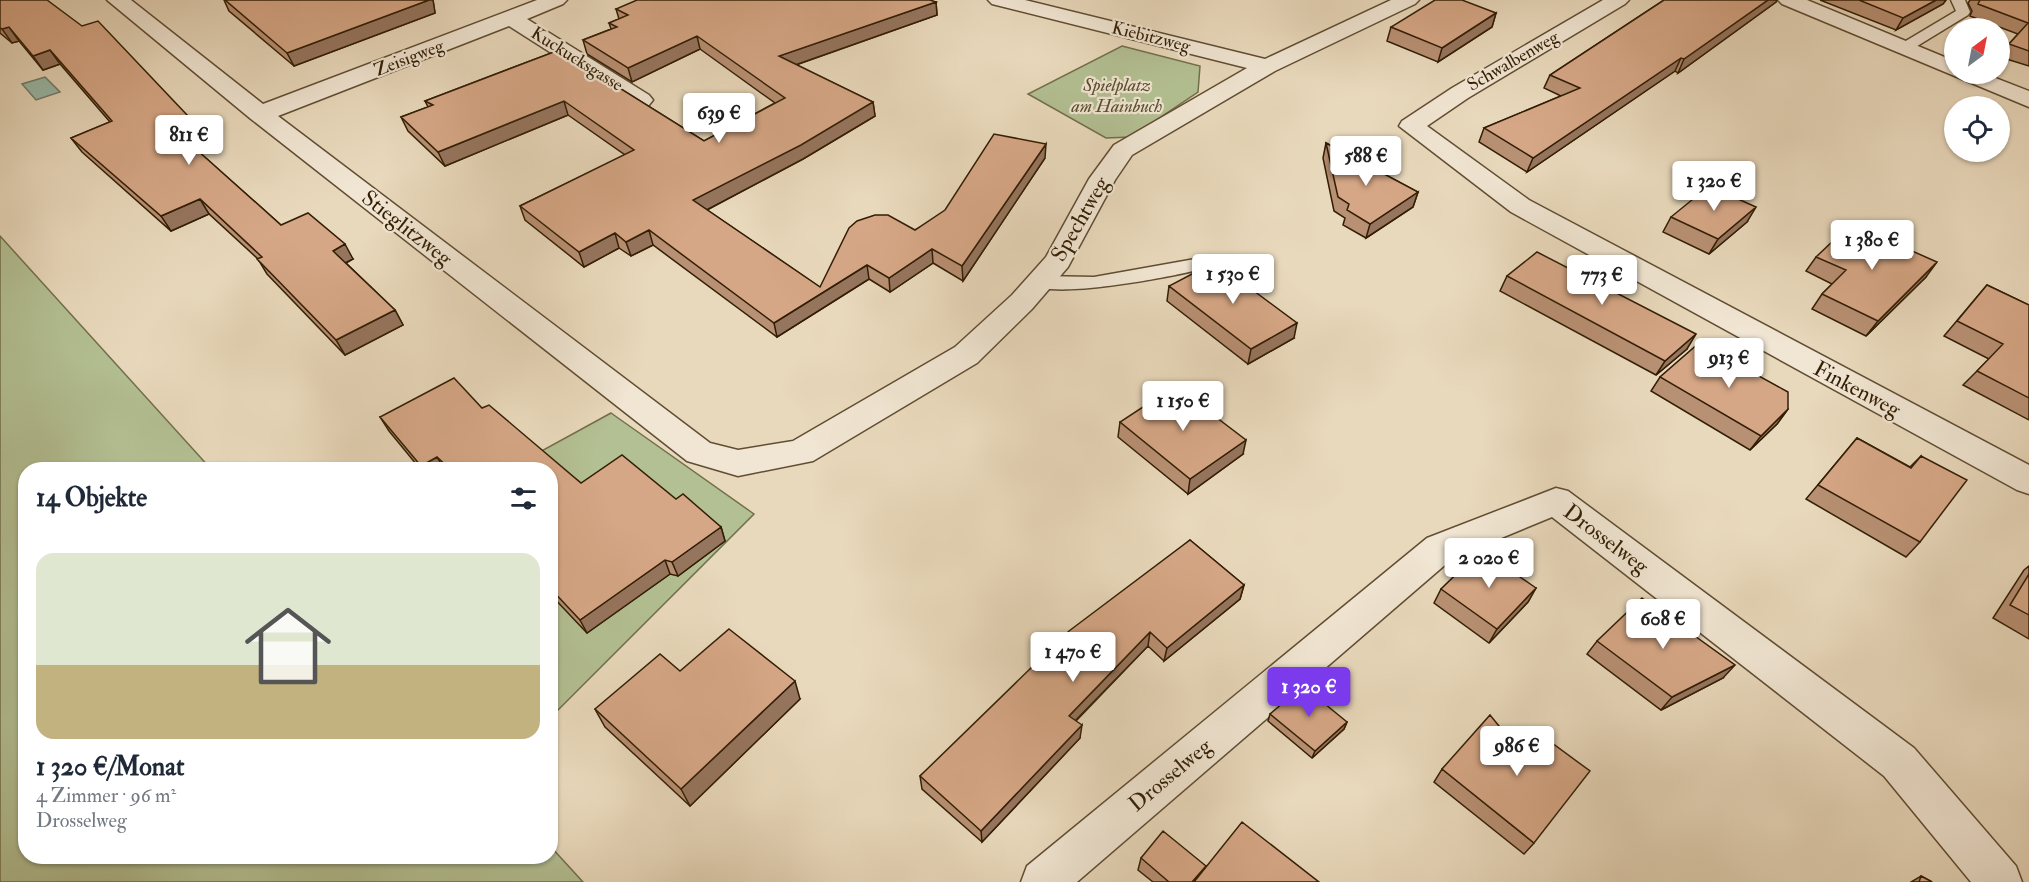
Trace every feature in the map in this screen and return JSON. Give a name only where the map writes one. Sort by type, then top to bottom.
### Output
[{"type":"street","name":"Stieglitzweg","points":[[118,0],[260,114],[699,452]]},
{"type":"street","name":"Zeisigweg","points":[[260,114],[513,19],[556,0]]},
{"type":"street","name":"Kiebitzweg","points":[[999,0],[1267,66]]},
{"type":"street","name":"Spechtweg","points":[[699,452],[738,464],[801,453],[966,355],[1058,261],[1102,179],[1123,150],[1267,66],[1408,0]]},
{"type":"street","name":"Schwalbenweg","points":[[1411,126],[1460,93],[1618,0]]},
{"type":"street","points":[[1789,0],[1944,65]]},
{"type":"street","name":"Kuckucksgasse","points":[[513,19],[641,100]]},
{"type":"street","points":[[1990,84],[2029,100]]},
{"type":"street","name":"Finkenweg","points":[[1411,126],[1520,206],[2029,481]]},
{"type":"street","name":"Drosselweg","points":[[1043,882],[1440,548],[1556,501],[1899,762],[2000,882]]},
{"type":"lane","points":[[1904,48],[1963,12],[1958,0]]},
{"type":"lane","points":[[1039,282],[1094,283],[1195,265]]},
{"type":"green space","name":"Spielplatz am Hainbuch","points":[[1122,46],[1200,66],[1198,92],[1131,137],[1106,138],[1028,94]]},
{"type":"green space","points":[[0,236],[205,462],[18,462],[18,864],[558,864],[558,855],[583,882],[0,882]]},
{"type":"green space","points":[[611,413],[754,514],[558,710],[558,462],[522,462]]},
{"type":"shaded area","points":[[45,77],[60,92],[36,100],[22,84]]},
{"type":"building","points":[[0,0],[47,0],[82,26],[98,21],[188,116],[168,124],[281,225],[308,213],[345,244],[333,251],[395,310],[336,340],[257,259],[262,257],[200,199],[161,216],[71,138],[112,121],[50,50],[33,56],[9,27],[0,28]]},
{"type":"building","points":[[225,0],[429,0],[287,53]]},
{"type":"building","points":[[637,0],[930,0],[936,2],[779,56],[873,102],[801,145],[693,200],[820,287],[849,228],[857,221],[875,215],[888,215],[915,230],[945,210],[994,134],[1046,144],[962,266],[932,249],[889,278],[867,265],[774,323],[649,230],[626,242],[615,233],[579,252],[520,206],[634,150],[564,101],[438,152],[401,117],[433,105],[425,101],[559,50],[704,141],[785,98],[697,36],[628,68],[583,40],[617,27],[609,23],[628,15],[616,9]]},
{"type":"building","points":[[1435,0],[1462,0],[1496,13],[1442,48],[1391,27]]},
{"type":"building","points":[[1664,0],[1768,0],[1684,59],[1681,58],[1533,158],[1484,128],[1580,88],[1550,75]]},
{"type":"building","points":[[1859,0],[1936,0],[1903,18]]},
{"type":"building","points":[[1980,0],[2029,0],[2029,51],[2010,44],[2028,23],[1978,4]]},
{"type":"building","points":[[1326,143],[1418,192],[1370,224],[1347,210],[1349,204],[1338,197]]},
{"type":"building","points":[[1709,186],[1756,207],[1718,239],[1671,217]]},
{"type":"building","points":[[1851,224],[1937,262],[1878,321],[1822,294],[1846,270],[1816,257]]},
{"type":"building","points":[[1537,252],[1696,334],[1665,361],[1507,276]]},
{"type":"building","points":[[1215,262],[1297,323],[1251,349],[1169,286]]},
{"type":"building","points":[[1987,285],[2029,305],[2029,398],[1977,371],[2003,344],[1957,321]]},
{"type":"building","points":[[1699,343],[1788,392],[1788,409],[1761,436],[1660,377]]},
{"type":"building","points":[[454,378],[482,408],[489,405],[556,462],[442,462],[437,457],[428,462],[418,462],[380,417]]},
{"type":"building","points":[[1175,386],[1246,440],[1190,479],[1120,422]]},
{"type":"building","points":[[1857,438],[1911,468],[1921,456],[1967,480],[1920,542],[1818,485]]},
{"type":"building","points":[[622,455],[676,499],[683,494],[721,527],[672,562],[665,560],[580,620],[558,597],[558,464],[581,483]]},
{"type":"building","points":[[1190,540],[1244,585],[1167,648],[1150,632],[1069,716],[1082,725],[981,831],[920,776],[1069,631]]},
{"type":"building","points":[[1481,550],[1536,588],[1497,629],[1441,589]]},
{"type":"building","points":[[2029,574],[2029,615],[2010,605]]},
{"type":"building","points":[[1642,598],[1735,665],[1672,697],[1597,641]]},
{"type":"building","points":[[729,629],[795,681],[681,789],[595,709],[660,654],[680,671]]},
{"type":"building","points":[[1303,686],[1347,722],[1315,751],[1270,714]]},
{"type":"building","points":[[1490,715],[1517,748],[1533,729],[1590,771],[1534,843],[1442,769]]},
{"type":"building","points":[[1242,822],[1319,882],[1194,882]]},
{"type":"building","points":[[1163,831],[1206,866],[1192,882],[1169,882],[1141,858]]},
{"type":"building","points":[[1921,876],[1932,882],[1919,882]]}]
